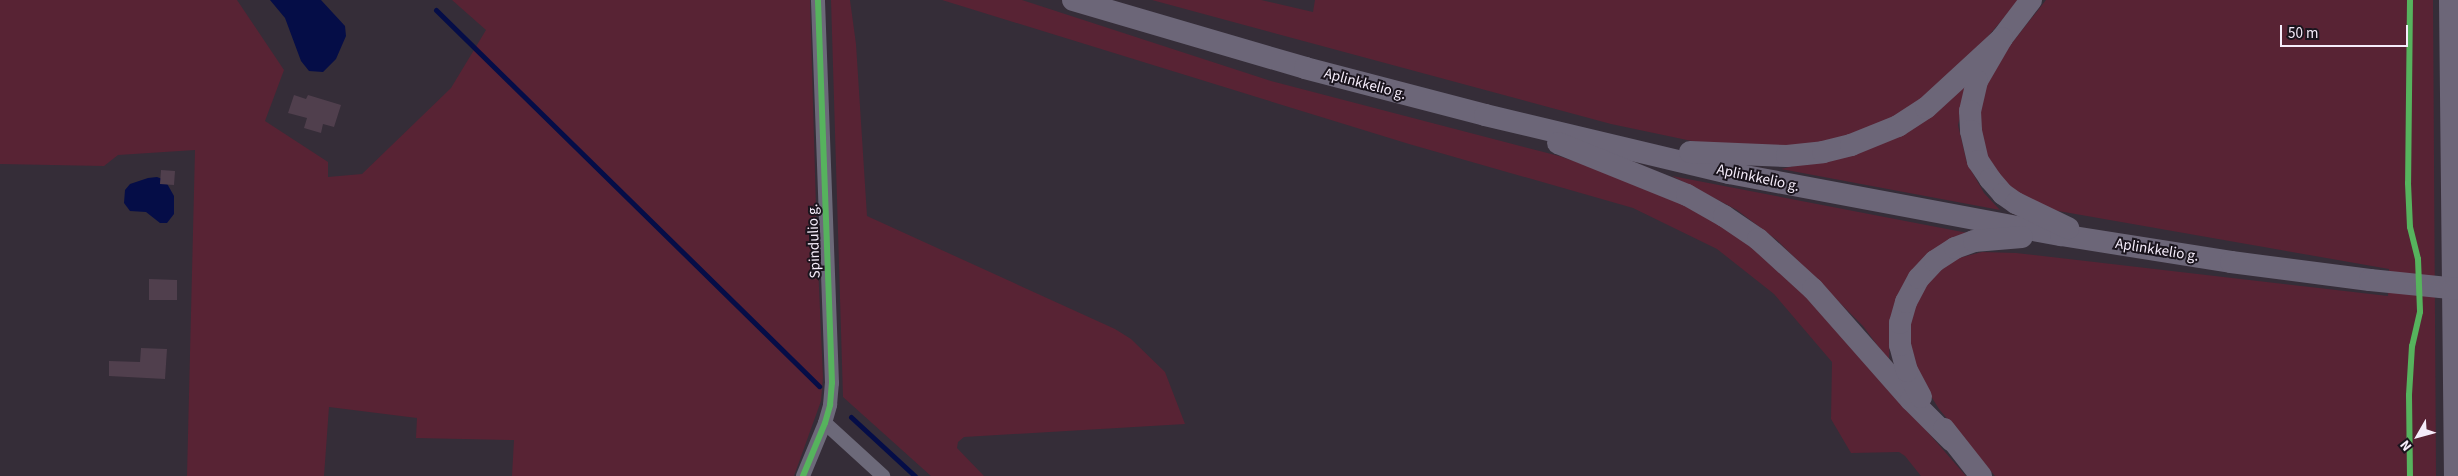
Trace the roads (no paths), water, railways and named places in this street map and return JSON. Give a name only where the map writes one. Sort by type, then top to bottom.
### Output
[{"type":"highway","name":"Aplinkkelio g.","points":[[1073,0],[1305,68],[1485,115],[1637,149],[1729,173],[2061,235],[2231,262],[2458,289]]},
{"type":"highway","points":[[2031,0],[2002,38],[1977,81],[1970,111],[1971,131],[1978,161],[1990,179],[2016,204],[2093,240]]},
{"type":"highway","points":[[2450,0],[2455,476]]},
{"type":"highway","points":[[1637,149],[1787,156],[1823,152],[1851,145],[1898,126],[1926,108],[2002,38]]},
{"type":"highway","points":[[1485,115],[1687,195],[1751,234],[1785,261],[1813,289],[1912,400],[1951,440],[1981,476]]},
{"type":"highway","points":[[1951,440],[1919,393],[1907,371],[1900,345],[1900,324],[1906,302],[1919,278],[1935,261],[1955,248],[1974,242],[1994,239],[2061,235]]},
{"type":"street","name":"Spindulio g.","points":[[802,476],[825,422],[830,405],[832,383],[818,0]]},
{"type":"street","points":[[825,422],[883,476]]},
{"type":"waterway","points":[[436,10],[819,386]]},
{"type":"waterway","points":[[851,417],[915,476]]}]
